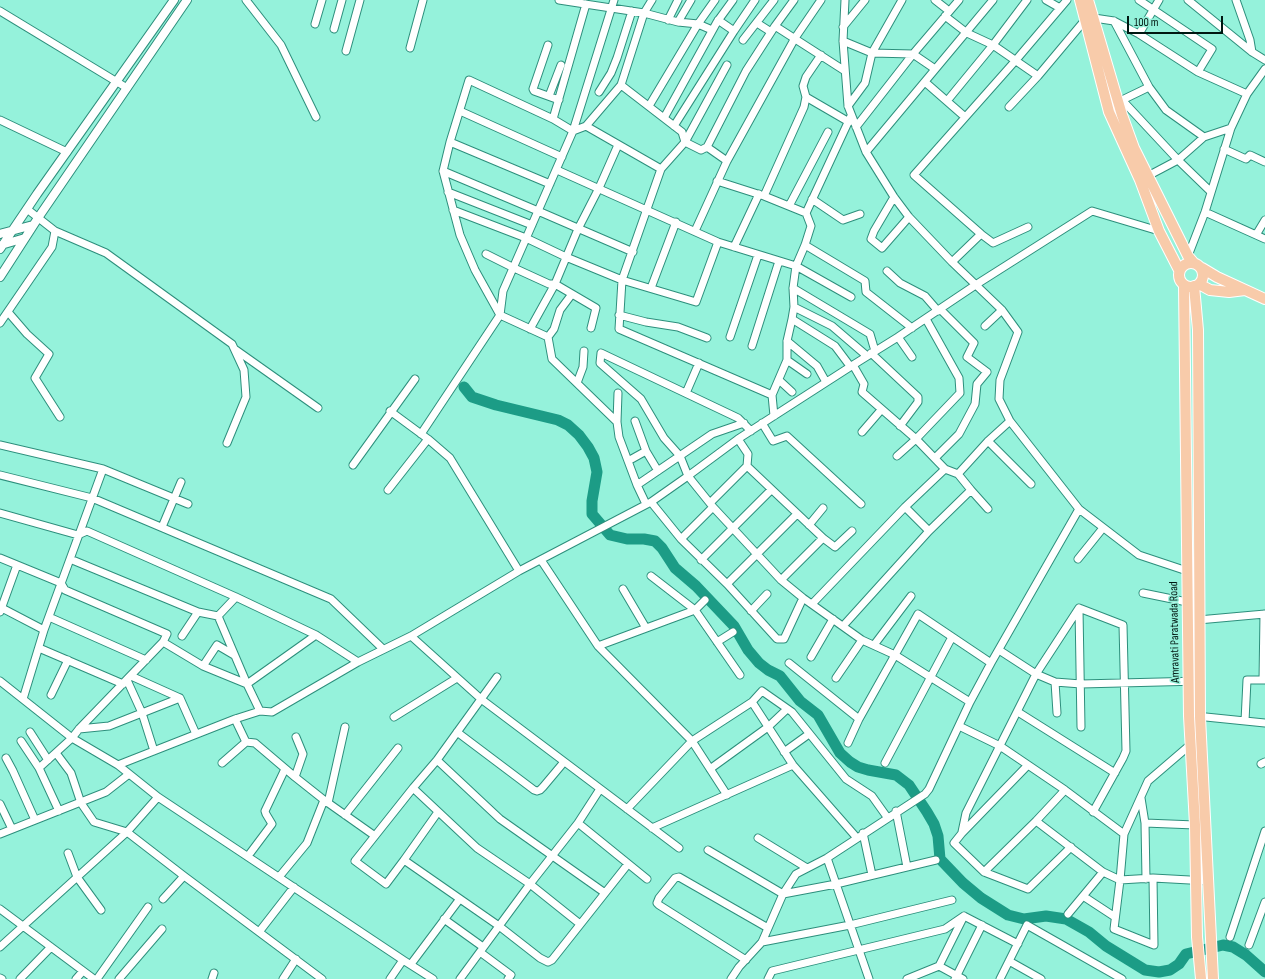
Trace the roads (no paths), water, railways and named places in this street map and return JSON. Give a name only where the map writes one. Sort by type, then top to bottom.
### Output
[{"type":"main road","points":[[1080,0],[1090,19],[1120,101],[1159,231],[1179,270]]},
{"type":"main road","points":[[1088,0],[1090,19],[1109,112],[1190,259],[1216,277],[1265,299]]},
{"type":"main road","points":[[1190,259],[1187,263],[1182,265],[1179,270],[1178,275],[1180,281],[1184,285],[1189,287],[1197,285],[1210,290],[1229,292],[1245,290]]},
{"type":"main road","points":[[1197,285],[1202,279],[1202,268]]},
{"type":"main road","name":"Amravati Paratwada Road","points":[[1184,285],[1189,716],[1195,825],[1197,937],[1201,979]]},
{"type":"main road","name":"Amravati Paratwada Road","points":[[1197,285],[1200,717],[1213,979]]},
{"type":"street","points":[[1,246],[174,0]]},
{"type":"street","points":[[0,277],[38,218],[187,0]]},
{"type":"street","points":[[246,0],[281,45],[316,117]]},
{"type":"street","points":[[315,24],[322,0]]},
{"type":"street","points":[[334,29],[342,0]]},
{"type":"street","points":[[346,51],[360,0]]},
{"type":"street","points":[[410,48],[423,0]]},
{"type":"street","points":[[559,0],[644,13],[668,20],[698,24],[712,30]]},
{"type":"street","points":[[420,434],[500,314],[503,292],[573,131],[614,0]]},
{"type":"street","points":[[548,337],[500,314],[475,270],[460,235],[443,171],[450,142],[469,80],[573,131],[586,126],[621,85],[644,13],[652,0]]},
{"type":"street","points":[[668,20],[678,0]]},
{"type":"street","points":[[678,22],[691,0]]},
{"type":"street","points":[[648,106],[698,24],[715,0]]},
{"type":"street","points":[[664,118],[712,30],[733,0]]},
{"type":"street","points":[[674,126],[740,21],[755,0]]},
{"type":"street","points":[[743,40],[774,0]]},
{"type":"street","points":[[621,85],[682,132],[685,142],[701,150],[707,146],[746,71],[794,0]]},
{"type":"street","points":[[695,232],[727,161],[796,38],[822,0]]},
{"type":"street","points":[[774,416],[772,395],[787,360],[787,341],[794,306],[793,288],[796,266],[811,226],[806,212],[850,119],[843,42],[845,0]]},
{"type":"street","points":[[843,28],[865,0]]},
{"type":"street","points":[[848,106],[865,83],[872,53],[902,0]]},
{"type":"street","points":[[935,0],[967,33],[993,45],[1038,76]]},
{"type":"street","points":[[856,127],[913,54],[959,0]]},
{"type":"street","points":[[866,152],[967,33],[993,0]]},
{"type":"street","points":[[947,101],[993,45],[1027,0]]},
{"type":"street","points":[[1046,0],[1060,8]]},
{"type":"street","points":[[1028,227],[993,242],[981,234],[914,175],[1067,0]]},
{"type":"street","points":[[1139,0],[1212,49],[1198,72]]},
{"type":"street","points":[[1139,34],[1160,0]]},
{"type":"street","points":[[1188,0],[1252,52],[1265,60]]},
{"type":"street","points":[[1236,0],[1250,40],[1252,52]]},
{"type":"street","points":[[553,120],[586,4]]},
{"type":"street","points":[[0,11],[128,88]]},
{"type":"street","points":[[599,92],[617,58],[632,11]]},
{"type":"street","points":[[1009,107],[1090,19],[1114,21],[1139,34],[1198,72],[1247,94]]},
{"type":"street","points":[[718,20],[734,31]]},
{"type":"street","points":[[740,21],[773,29],[796,38],[845,71]]},
{"type":"street","points":[[1114,21],[1149,87],[1166,110],[1204,137]]},
{"type":"street","points":[[843,42],[872,53],[913,54],[935,69]]},
{"type":"street","points":[[548,46],[533,89],[534,91],[559,100]]},
{"type":"street","points":[[734,247],[762,195],[804,107],[806,97],[804,86],[806,77],[821,55]]},
{"type":"street","points":[[727,64],[685,142],[661,169],[648,210],[622,280],[619,329],[772,395]]},
{"type":"street","points":[[549,96],[561,65]]},
{"type":"street","points":[[1190,259],[1231,128],[1247,94],[1264,74]]},
{"type":"street","points":[[926,82],[965,117]]},
{"type":"street","points":[[1149,87],[1120,101],[1211,192]]},
{"type":"street","points":[[806,97],[850,119],[856,127],[866,152],[894,197],[909,217],[952,262],[977,284],[1002,310],[1018,332],[1000,380],[999,399],[1010,421],[1079,509],[1139,555],[1187,571],[1199,571]]},
{"type":"street","points":[[460,111],[562,157]]},
{"type":"street","points":[[0,120],[67,152]]},
{"type":"street","points":[[586,126],[661,169]]},
{"type":"street","points":[[1144,178],[1178,160],[1204,137],[1231,128]]},
{"type":"street","points":[[789,206],[828,132]]},
{"type":"street","points":[[450,142],[550,184]]},
{"type":"street","points":[[530,329],[555,284],[578,229],[599,188],[618,145]]},
{"type":"street","points":[[707,146],[727,161]]},
{"type":"street","points":[[1224,150],[1246,159],[1250,155],[1265,162]]},
{"type":"street","points":[[557,170],[718,242],[796,266],[851,297]]},
{"type":"street","points":[[443,171],[538,210],[578,229],[633,252]]},
{"type":"street","points":[[718,181],[762,195],[806,212]]},
{"type":"street","points":[[448,192],[532,225]]},
{"type":"street","points":[[894,197],[874,231],[871,239],[882,248],[909,217]]},
{"type":"street","points":[[812,199],[843,220],[860,214]]},
{"type":"street","points":[[27,209],[55,231],[106,252],[232,344],[244,370],[246,397],[228,443]]},
{"type":"street","points":[[453,210],[526,238],[566,257],[622,280],[696,302],[718,242]]},
{"type":"street","points":[[118,765],[235,719],[260,711],[272,712],[358,662],[411,636],[520,571],[649,503],[762,423],[1092,211],[1159,231]]},
{"type":"street","points":[[1205,212],[1265,239]]},
{"type":"street","points":[[1256,235],[1265,220]]},
{"type":"street","points":[[651,288],[676,222]]},
{"type":"street","points":[[0,234],[34,225]]},
{"type":"street","points":[[0,323],[52,247],[55,231]]},
{"type":"street","points":[[952,262],[981,234]]},
{"type":"street","points":[[1,246],[25,238]]},
{"type":"street","points":[[805,245],[865,281],[866,292],[912,328]]},
{"type":"street","points":[[486,254],[549,284],[555,284],[596,308],[591,328]]},
{"type":"street","points":[[730,338],[758,255]]},
{"type":"street","points":[[752,346],[779,261]]},
{"type":"street","points":[[887,271],[900,283],[925,296],[974,343],[967,357],[987,372],[977,384],[975,404],[959,434],[935,458]]},
{"type":"street","points":[[793,288],[870,334],[871,353]]},
{"type":"street","points":[[572,294],[560,310],[554,329],[548,337],[552,359],[617,422]]},
{"type":"street","points":[[794,306],[832,326],[871,353],[918,398],[918,402],[900,426]]},
{"type":"street","points":[[985,326],[1002,310]]},
{"type":"street","points":[[8,312],[27,334],[49,354],[35,378],[60,416]]},
{"type":"street","points":[[619,315],[646,322],[678,327],[707,338]]},
{"type":"street","points":[[792,319],[835,346],[852,365],[864,384],[862,392],[916,439],[945,469],[958,474],[988,509]]},
{"type":"street","points":[[897,456],[916,439],[960,392],[959,378],[926,319]]},
{"type":"street","points":[[898,337],[912,356]]},
{"type":"street","points":[[787,341],[817,366],[826,382]]},
{"type":"street","points":[[235,350],[318,408]]},
{"type":"street","points":[[577,383],[583,367],[584,351]]},
{"type":"street","points":[[751,431],[738,418],[601,353],[600,363],[641,399],[664,438],[680,456],[688,476],[711,505],[781,580],[862,640],[895,655],[970,702]]},
{"type":"street","points":[[787,360],[807,374]]},
{"type":"street","points":[[686,393],[699,363]]},
{"type":"street","points":[[353,465],[415,379]]},
{"type":"street","points":[[778,380],[792,392]]},
{"type":"street","points":[[618,393],[617,422],[619,438],[637,485],[649,503],[681,539],[727,584],[777,639],[781,640],[786,636],[804,598]]},
{"type":"street","points":[[862,432],[881,410]]},
{"type":"street","points":[[390,412],[428,439],[450,458],[520,571]]},
{"type":"street","points":[[634,421],[646,451],[658,471]]},
{"type":"street","points":[[958,474],[988,441],[1010,421]]},
{"type":"street","points":[[762,423],[773,441],[787,436],[861,504]]},
{"type":"street","points":[[637,485],[712,434],[744,424]]},
{"type":"street","points":[[388,490],[428,439]]},
{"type":"street","points":[[681,539],[747,466],[748,454],[738,439]]},
{"type":"street","points":[[988,441],[1031,484]]},
{"type":"street","points":[[0,445],[103,469],[188,504]]},
{"type":"street","points":[[628,461],[646,451]]},
{"type":"street","points":[[747,466],[823,538],[835,547],[852,531]]},
{"type":"street","points":[[23,699],[44,630],[103,469]]},
{"type":"street","points":[[812,604],[945,469]]},
{"type":"street","points":[[0,475],[92,498],[330,599],[383,649]]},
{"type":"street","points":[[162,527],[181,482]]},
{"type":"street","points":[[702,560],[771,490]]},
{"type":"street","points":[[843,626],[929,531],[971,490]]},
{"type":"street","points":[[809,525],[823,508]]},
{"type":"street","points":[[905,508],[929,531]]},
{"type":"street","points":[[731,979],[762,942],[783,894],[796,874],[827,858],[896,811],[925,794],[929,789],[970,702],[1079,509]]},
{"type":"street","points":[[0,513],[78,536],[87,531],[236,597],[316,635],[358,662]]},
{"type":"street","points":[[727,584],[797,514]]},
{"type":"street","points":[[1078,559],[1103,528]]},
{"type":"street","points":[[781,580],[823,538]]},
{"type":"street","points":[[0,558],[61,583],[65,590],[167,634],[163,642],[72,738],[39,768]]},
{"type":"street","points":[[70,558],[198,612],[218,616]]},
{"type":"street","points":[[541,560],[598,646],[692,741],[727,795]]},
{"type":"street","points":[[17,565],[1,609],[44,630]]},
{"type":"street","points":[[651,576],[695,610],[740,675]]},
{"type":"street","points":[[623,589],[646,628]]},
{"type":"street","points":[[1143,593],[1187,602]]},
{"type":"street","points":[[751,611],[767,594]]},
{"type":"street","points":[[874,645],[911,596]]},
{"type":"street","points":[[218,616],[236,597]]},
{"type":"street","points":[[598,646],[695,610],[705,600]]},
{"type":"street","points":[[962,833],[966,813],[1036,674],[1079,608]]},
{"type":"street","points":[[1079,608],[1123,625],[1126,750],[1125,755],[1093,812]]},
{"type":"street","points":[[1079,608],[1081,727]]},
{"type":"street","points":[[182,636],[198,612]]},
{"type":"street","points":[[848,743],[859,719],[918,614],[991,663]]},
{"type":"street","points":[[1187,621],[1264,614],[1264,680],[1247,680],[1245,721]]},
{"type":"street","points":[[218,616],[234,656],[260,711]]},
{"type":"street","points":[[49,618],[146,660]]},
{"type":"street","points":[[811,657],[833,619]]},
{"type":"street","points":[[717,642],[733,632]]},
{"type":"street","points":[[247,684],[316,635]]},
{"type":"street","points":[[411,636],[481,699],[679,848]]},
{"type":"street","points":[[885,764],[952,637]]},
{"type":"street","points":[[836,678],[862,640]]},
{"type":"street","points":[[163,642],[203,666],[247,684]]},
{"type":"street","points":[[203,666],[217,645],[234,656]]},
{"type":"street","points":[[39,648],[68,660],[180,698],[196,734]]},
{"type":"street","points":[[999,650],[1036,674],[1055,682],[1081,684],[1200,681]]},
{"type":"street","points":[[51,695],[68,660]]},
{"type":"street","points":[[789,663],[859,719]]},
{"type":"street","points":[[438,812],[386,884],[355,861],[436,760],[497,677]]},
{"type":"street","points":[[394,717],[457,678]]},
{"type":"street","points":[[127,680],[142,713],[154,751]]},
{"type":"street","points":[[0,681],[72,738],[118,765],[158,797],[403,960],[434,979]]},
{"type":"street","points":[[1055,682],[1057,713]]},
{"type":"street","points":[[627,809],[692,741],[752,702],[762,691],[792,712],[846,779],[870,794],[887,817]]},
{"type":"street","points":[[79,729],[109,726],[180,698]]},
{"type":"street","points":[[752,702],[793,765],[838,818],[860,836],[872,876]]},
{"type":"street","points":[[710,769],[768,727],[787,708]]},
{"type":"street","points":[[1018,712],[1115,773]]},
{"type":"street","points":[[1189,716],[1265,723]]},
{"type":"street","points":[[235,719],[246,742]]},
{"type":"street","points":[[959,726],[1000,746],[1065,790],[1124,834]]},
{"type":"street","points":[[280,877],[307,843],[326,802],[345,727]]},
{"type":"street","points":[[30,732],[48,760]]},
{"type":"street","points":[[457,732],[537,791],[543,787],[564,762]]},
{"type":"street","points":[[784,752],[809,734]]},
{"type":"street","points":[[295,777],[303,754],[296,737]]},
{"type":"street","points":[[21,741],[39,768],[59,811]]},
{"type":"street","points":[[222,763],[246,742],[255,743],[326,802],[374,836]]},
{"type":"street","points":[[1141,797],[1150,878],[1154,945],[1114,929],[1124,834],[1148,781],[1190,745]]},
{"type":"street","points":[[345,815],[398,748]]},
{"type":"street","points":[[56,753],[71,773],[82,803],[94,822],[127,832],[322,979]]},
{"type":"street","points":[[6,758],[14,771],[35,820]]},
{"type":"street","points":[[436,760],[500,819],[554,855],[605,893]]},
{"type":"street","points":[[652,828],[793,765]]},
{"type":"street","points":[[1028,765],[954,843],[984,872],[1028,889],[1070,847]]},
{"type":"street","points":[[248,856],[272,824],[265,811],[285,769]]},
{"type":"street","points":[[0,834],[82,803],[106,792],[129,774]]},
{"type":"street","points":[[413,788],[477,848],[530,884],[580,924]]},
{"type":"street","points":[[460,979],[530,884],[578,823],[600,789]]},
{"type":"street","points":[[984,872],[1036,822],[1065,790]]},
{"type":"street","points":[[0,947],[127,832],[158,797]]},
{"type":"street","points":[[0,804],[12,829]]},
{"type":"street","points":[[896,811],[907,867]]},
{"type":"street","points":[[1036,822],[1102,872],[1120,880],[1150,878],[1196,879],[1208,881]]},
{"type":"street","points":[[578,823],[646,878]]},
{"type":"street","points":[[1145,823],[1195,825]]},
{"type":"street","points":[[1230,937],[1265,832]]},
{"type":"street","points":[[758,838],[807,868]]},
{"type":"street","points":[[708,850],[783,894],[872,876],[936,860]]},
{"type":"street","points":[[68,853],[77,877],[101,910]]},
{"type":"street","points":[[827,858],[869,979]]},
{"type":"street","points":[[404,860],[459,900],[499,926],[540,958],[548,962],[552,960],[628,864]]},
{"type":"street","points":[[1068,914],[1102,872]]},
{"type":"street","points":[[163,899],[184,876]]},
{"type":"street","points":[[746,960],[659,905],[657,903],[659,898],[675,878],[679,876],[768,928]]},
{"type":"street","points":[[259,932],[294,887]]},
{"type":"street","points":[[1083,896],[1115,917]]},
{"type":"street","points":[[411,964],[459,900]]},
{"type":"street","points":[[762,942],[850,925],[952,900]]},
{"type":"street","points":[[1249,945],[1265,902]]},
{"type":"street","points":[[97,979],[148,907]]},
{"type":"street","points":[[0,909],[94,979]]},
{"type":"street","points":[[964,916],[1018,944]]},
{"type":"street","points":[[768,979],[772,971],[945,929],[964,916]]},
{"type":"street","points":[[907,979],[939,966],[964,916]]},
{"type":"street","points":[[444,919],[511,975],[508,979]]},
{"type":"street","points":[[939,966],[958,978],[982,925]]},
{"type":"street","points":[[1000,979],[1027,925],[1122,979]]},
{"type":"street","points":[[119,979],[162,929]]},
{"type":"street","points":[[20,979],[51,947]]},
{"type":"street","points":[[285,978],[296,959]]},
{"type":"street","points":[[390,979],[403,960]]},
{"type":"street","points":[[1009,961],[1041,979]]},
{"type":"street","points":[[76,979],[83,971]]},
{"type":"waterway","points":[[464,387],[472,397],[496,405],[558,420],[568,425],[579,435],[594,458],[597,472],[592,501],[592,514],[610,535],[627,539],[644,539],[655,541],[662,548],[675,568],[696,586],[734,626],[748,650],[759,663],[768,670],[780,676],[800,701],[818,715],[840,753],[858,767],[896,775],[909,785],[934,824],[938,836],[940,859],[963,883],[981,898],[1008,915],[1024,919],[1046,916],[1066,919],[1089,932],[1106,946],[1145,970],[1159,972],[1170,970],[1179,964],[1186,954],[1223,945],[1233,947],[1246,955],[1265,972]]}]
